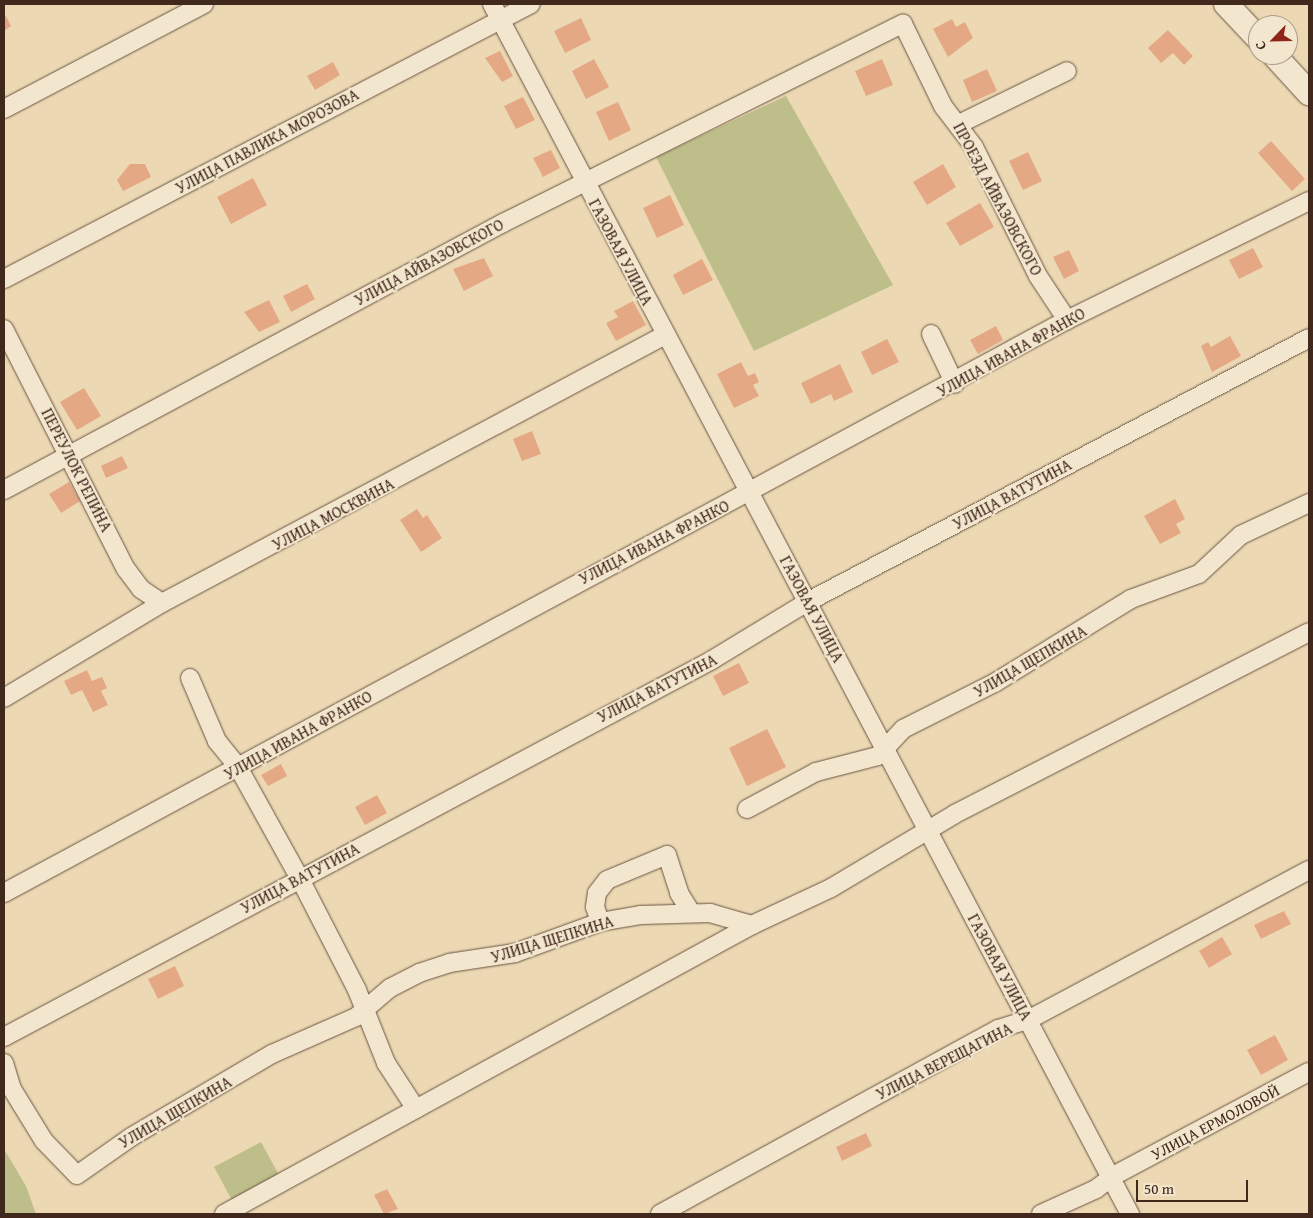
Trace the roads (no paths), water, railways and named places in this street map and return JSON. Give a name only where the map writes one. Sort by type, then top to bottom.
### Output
[{"type":"main road","points":[[1226,4],[1248,27]]},
{"type":"main road","points":[[1283,65],[1309,94]]},
{"type":"street","points":[[4,109],[204,4]]},
{"type":"street","name":"УЛИЦА ПАВЛИКА МОРОЗОВА","points":[[4,279],[496,12],[531,4]]},
{"type":"street","name":"ГАЗОВАЯ УЛИЦА","points":[[496,12],[583,182],[666,335],[748,495],[809,601],[927,832],[1113,1176],[1130,1214]]},
{"type":"street","name":"УЛИЦА АЙВАЗОВСКОГО","points":[[4,490],[583,182],[860,47],[903,24]]},
{"type":"street","name":"ПРОЕЗД АЙВАЗОВСКОГО","points":[[903,24],[943,106],[959,124],[1038,276],[1067,320]]},
{"type":"street","points":[[959,124],[1067,71]]},
{"type":"street","name":"УЛИЦА ИВАНА ФРАНКО","points":[[4,893],[561,590],[748,495],[954,384],[1067,320],[1309,201]]},
{"type":"street","name":"ПЕРЕУЛОК РЕПИНА","points":[[4,329],[126,569],[142,589],[162,602]]},
{"type":"street","points":[[931,334],[954,384]]},
{"type":"street","name":"УЛИЦА МОСКВИНА","points":[[4,698],[162,602],[666,335]]},
{"type":"street","name":"УЛИЦА ВАТУТИНА","points":[[4,1040],[300,879],[712,660],[809,601],[1309,338]]},
{"type":"street","name":"УЛИЦА ЩЕПКИНА","points":[[886,750],[903,729],[996,682],[1131,599],[1199,574],[1241,535],[1309,503]]},
{"type":"street","points":[[224,1214],[752,926],[831,888],[927,832],[1309,632]]},
{"type":"street","points":[[190,678],[217,741],[238,767],[300,879],[366,1008],[386,1063],[416,1109]]},
{"type":"street","points":[[747,809],[816,772],[886,750]]},
{"type":"street","points":[[600,922],[595,907],[597,893],[607,880],[667,855],[679,893],[691,912]]},
{"type":"street","name":"УЛИЦА ВЕРЕЩАГИНА","points":[[660,1214],[998,1029],[1028,1020],[1309,870]]},
{"type":"street","name":"УЛИЦА ЩЕПКИНА","points":[[4,1063],[12,1089],[44,1141],[77,1175],[131,1137],[272,1054],[366,1008],[419,973],[448,963],[515,953],[600,922],[691,912],[752,926]]},
{"type":"street","name":"УЛИЦА ЕРМОЛОВОЙ","points":[[1041,1214],[1096,1189],[1113,1176],[1309,1072]]}]
